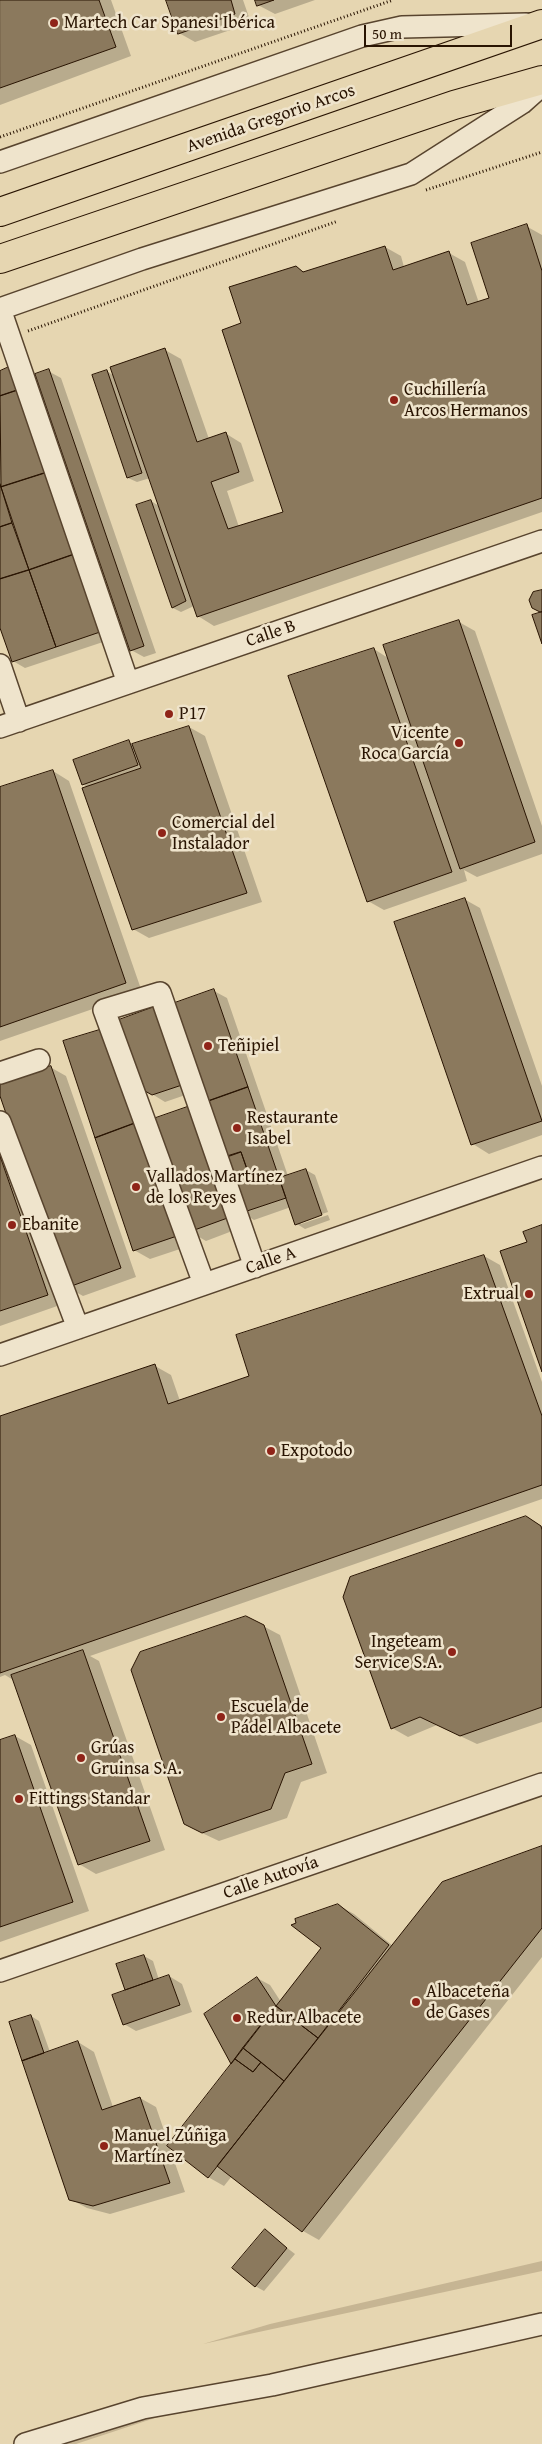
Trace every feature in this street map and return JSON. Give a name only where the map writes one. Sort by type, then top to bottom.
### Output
[{"type":"main road","name":"Avenida Gregorio Arcos","points":[[0,212],[542,24]]},
{"type":"main road","points":[[0,259],[445,108],[542,80]]},
{"type":"street","points":[[0,162],[362,36],[402,27],[542,24]]},
{"type":"street","points":[[128,683],[0,309],[142,259],[411,174],[522,103],[542,85]]},
{"type":"street","name":"Calle B","points":[[9,724],[542,541]]},
{"type":"street","points":[[0,666],[9,724]]},
{"type":"street","points":[[204,1284],[104,1010],[160,993],[256,1267]]},
{"type":"street","points":[[0,1072],[39,1060]]},
{"type":"street","points":[[0,1122],[78,1328]]},
{"type":"street","name":"Calle A","points":[[0,1355],[542,1166]]},
{"type":"street","name":"Calle Autovía","points":[[0,1971],[542,1784]]},
{"type":"street","points":[[26,2444],[142,2408],[272,2385],[542,2324]]},
{"type":"path","points":[[0,137],[393,0]]},
{"type":"path","points":[[422,191],[542,152]]},
{"type":"path","points":[[10,338],[340,220]]},
{"type":"shaded area","points":[[542,2261],[542,2271],[203,2344],[270,2324]]},
{"type":"shaded area","points":[[161,2416],[76,2444],[18,2444]]},
{"type":"building","name":"Martech Car Spanesi Ibérica","points":[[0,0],[99,0],[116,47],[0,88]]},
{"type":"building","points":[[166,0],[231,0],[235,14],[178,34]]},
{"type":"building","points":[[255,0],[274,0],[257,6]]},
{"type":"building","name":"Cuchillería Arcos Hermanos","points":[[527,224],[542,271],[542,498],[197,617],[110,367],[165,348],[197,442],[226,432],[239,472],[211,482],[228,529],[283,512],[222,330],[241,323],[229,287],[296,266],[303,272],[385,246],[393,270],[449,251],[467,305],[489,298],[471,243]]},
{"type":"building","points":[[9,367],[18,390],[0,396],[0,371]]},
{"type":"building","points":[[49,369],[144,646],[130,651],[35,374]]},
{"type":"building","points":[[107,370],[142,473],[127,478],[92,375]]},
{"type":"building","points":[[18,390],[48,472],[1,487],[0,396]]},
{"type":"building","points":[[48,472],[75,554],[29,570],[1,487]]},
{"type":"building","points":[[0,484],[12,523],[0,527]]},
{"type":"building","points":[[151,500],[186,601],[172,608],[136,505]]},
{"type":"building","points":[[12,523],[29,570],[0,579],[0,527]]},
{"type":"building","points":[[75,554],[103,631],[56,647],[29,570]]},
{"type":"building","points":[[29,570],[56,647],[12,662],[0,628],[0,579]]},
{"type":"building","points":[[542,590],[542,612],[540,612],[532,608],[529,600],[533,592]]},
{"type":"building","points":[[542,612],[542,644],[532,615]]},
{"type":"building","name":"Vicente Roca García","points":[[459,620],[535,842],[460,869],[383,645]]},
{"type":"building","points":[[374,648],[452,872],[367,902],[288,676]]},
{"type":"building","name":"Comercial del Instalador","points":[[189,726],[247,893],[132,930],[82,788],[141,768],[132,744]]},
{"type":"building","points":[[129,740],[138,765],[82,785],[73,760]]},
{"type":"building","points":[[53,770],[126,983],[0,1027],[0,787]]},
{"type":"building","points":[[465,898],[542,1121],[471,1145],[394,922]]},
{"type":"building","name":"Teñipiel","points":[[214,989],[248,1087],[203,1103],[169,1005]]},
{"type":"building","points":[[157,1006],[185,1084],[152,1095],[138,1087],[116,1021]]},
{"type":"building","points":[[106,1028],[138,1122],[95,1138],[63,1041]]},
{"type":"building","points":[[51,1066],[121,1268],[66,1288],[0,1096],[0,1084]]},
{"type":"building","name":"Restaurante Isabel","points":[[248,1087],[286,1198],[241,1213],[230,1181],[249,1175],[241,1152],[224,1158],[203,1103]]},
{"type":"building","points":[[193,1105],[233,1216],[189,1232],[150,1120]]},
{"type":"building","name":"Vallados Martínez de los Reyes","points":[[138,1122],[177,1236],[133,1251],[95,1138]]},
{"type":"building","points":[[241,1152],[249,1175],[230,1181],[222,1158]]},
{"type":"building","name":"Ebanite","points":[[0,1156],[48,1295],[0,1311]]},
{"type":"building","points":[[306,1169],[322,1215],[295,1225],[279,1178]]},
{"type":"building","name":"Extrual","points":[[542,1225],[542,1372],[500,1251],[527,1242],[523,1232]]},
{"type":"building","name":"Expotodo","points":[[484,1255],[542,1416],[542,1485],[0,1673],[0,1416],[155,1364],[168,1404],[249,1376],[236,1335]]},
{"type":"building","name":"Ingeteam Service S.A.","points":[[526,1516],[541,1526],[542,1530],[542,1707],[460,1736],[420,1717],[391,1729],[343,1597],[350,1577]]},
{"type":"building","name":"Escuela de Pádel Albacete","points":[[246,1616],[264,1625],[312,1764],[285,1773],[271,1809],[202,1833],[184,1824],[131,1670],[140,1652]]},
{"type":"building","name":"Grúas Gruinsa S.A.","points":[[83,1650],[150,1841],[78,1865],[11,1675]]},
{"type":"building","name":"Fittings Standar","points":[[15,1735],[73,1902],[0,1927],[0,1740]]},
{"type":"building","name":"Albaceteña de Gases","points":[[542,1846],[542,1928],[302,2232],[217,2166],[442,1882]]},
{"type":"building","points":[[338,1904],[389,1945],[318,2038],[276,2006],[321,1948],[291,1925],[296,1923],[295,1919]]},
{"type":"building","points":[[144,1955],[153,1980],[125,1990],[116,1964]]},
{"type":"building","points":[[169,1975],[180,2005],[123,2025],[112,1995]]},
{"type":"building","name":"Redur Albacete","points":[[257,1977],[276,2006],[231,2064],[204,2014]]},
{"type":"building","points":[[276,2006],[318,2038],[284,2081],[243,2048]]},
{"type":"building","points":[[31,2015],[44,2053],[22,2061],[9,2022]]},
{"type":"building","name":"Manuel Zúñiga Martínez","points":[[78,2041],[102,2110],[140,2097],[170,2183],[93,2206],[69,2200],[22,2061]]},
{"type":"building","points":[[243,2048],[261,2062],[253,2072],[235,2059]]},
{"type":"building","points":[[235,2059],[253,2072],[261,2062],[284,2081],[208,2178],[167,2146]]},
{"type":"building","points":[[265,2229],[287,2248],[255,2287],[232,2268]]},
{"type":"place","name":"Martech Car Spanesi Ibérica","points":[[54,23]]},
{"type":"place","name":"Cuchillería Arcos Hermanos","points":[[394,400]]},
{"type":"place","name":"P17","points":[[169,714]]},
{"type":"place","name":"Vicente Roca García","points":[[459,743]]},
{"type":"place","name":"Comercial del Instalador","points":[[162,833]]},
{"type":"place","name":"Teñipiel","points":[[208,1046]]},
{"type":"place","name":"Restaurante Isabel","points":[[237,1128]]},
{"type":"place","name":"Vallados Martínez de los Reyes","points":[[136,1187]]},
{"type":"place","name":"Ebanite","points":[[12,1225]]},
{"type":"place","name":"Extrual","points":[[529,1294]]},
{"type":"place","name":"Expotodo","points":[[271,1451]]},
{"type":"place","name":"Ingeteam Service S.A.","points":[[452,1652]]},
{"type":"place","name":"Escuela de Pádel Albacete","points":[[221,1717]]},
{"type":"place","name":"Grúas Gruinsa S.A.","points":[[81,1758]]},
{"type":"place","name":"Fittings Standar","points":[[19,1799]]},
{"type":"place","name":"Albaceteña de Gases","points":[[416,2002]]},
{"type":"place","name":"Redur Albacete","points":[[237,2018]]},
{"type":"place","name":"Manuel Zúñiga Martínez","points":[[104,2146]]}]
